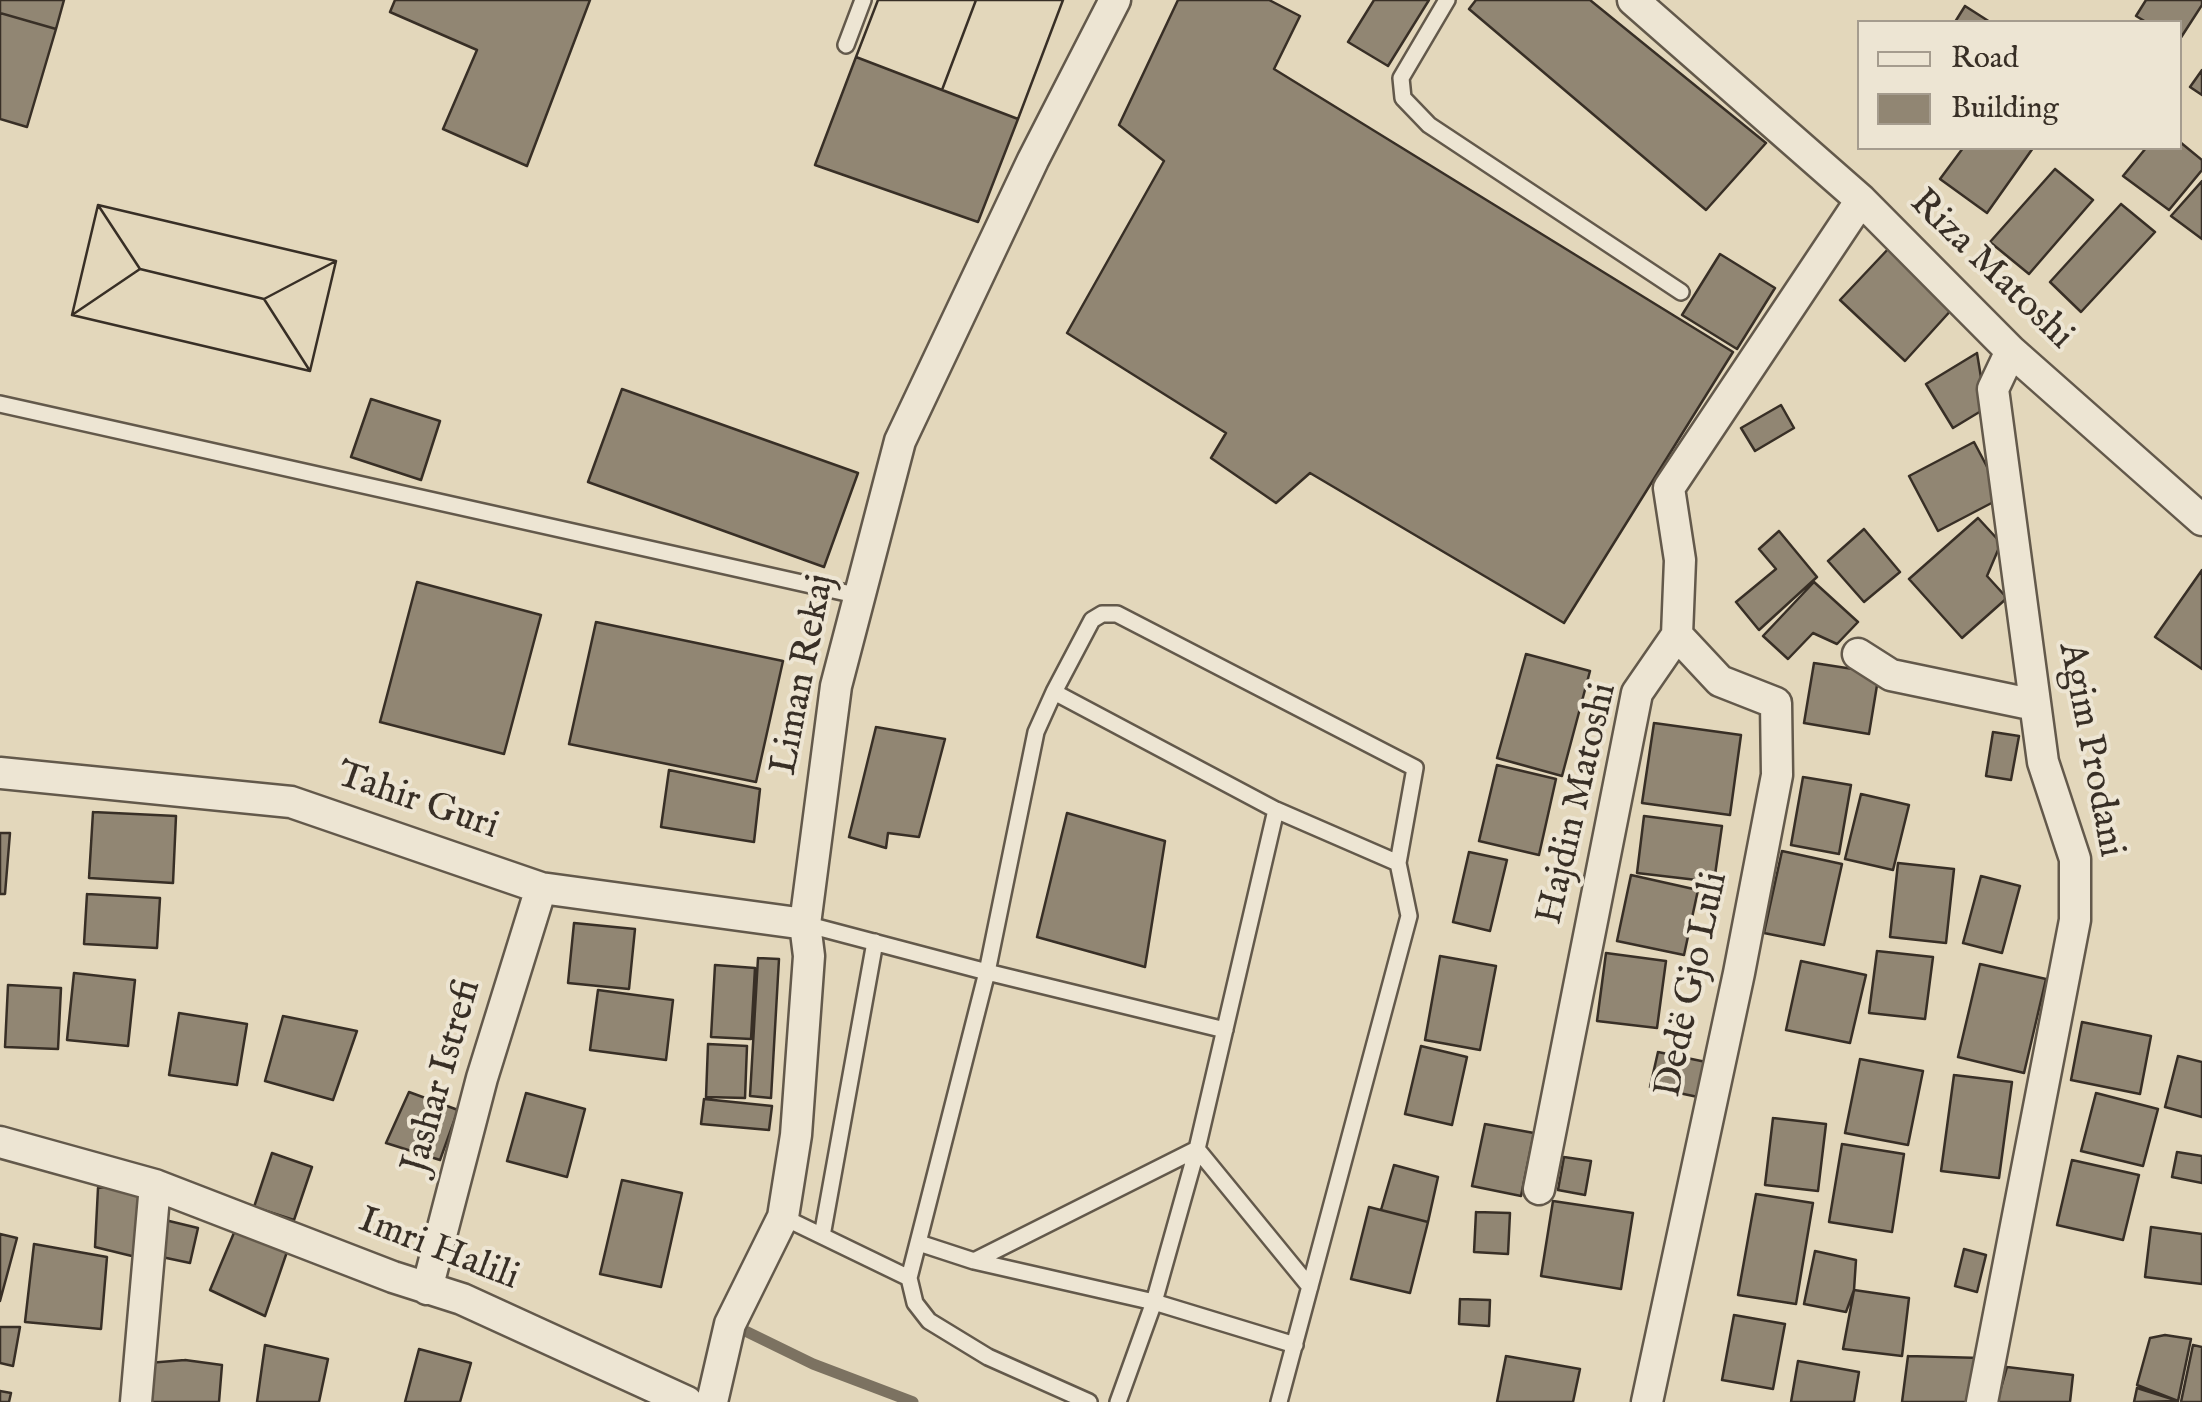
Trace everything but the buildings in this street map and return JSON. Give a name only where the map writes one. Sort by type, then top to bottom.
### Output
[{"type":"street","name":"Liman Rekaj","points":[[712,1402],[730,1324],[783,1217],[799,1096],[808,956],[805,924],[836,686],[900,441],[1115,0]]},
{"type":"street","name":"Riza Matoshi","points":[[1633,0],[1861,200],[2011,351],[2202,520]]},
{"type":"street","points":[[1677,634],[1680,560],[1668,488],[1861,200]]},
{"type":"street","name":"Agim Prodani","points":[[1982,1402],[2076,920],[2075,858],[2043,762],[1993,390],[2011,351]]},
{"type":"street","name":"Hajdin Matoshi","points":[[1539,1189],[1637,694],[1677,634]]},
{"type":"street","name":"Dedë Gjo Luli","points":[[1647,1402],[1739,973],[1776,775],[1776,703],[1720,681],[1677,634]]},
{"type":"street","points":[[1858,654],[1890,675],[2035,705]]},
{"type":"street","name":"Tahir Guri","points":[[0,773],[291,802],[541,888],[805,924]]},
{"type":"street","name":"Jashar Istrefi","points":[[427,1288],[482,1078],[541,888]]},
{"type":"street","name":"Imri Halili","points":[[0,1142],[155,1185],[462,1300],[687,1402]]},
{"type":"street","points":[[136,1402],[155,1185]]},
{"type":"lane","points":[[846,45],[862,0]]},
{"type":"lane","points":[[1447,0],[1401,78],[1403,98],[1429,125],[1680,292]]},
{"type":"lane","points":[[0,404],[860,596]]},
{"type":"lane","points":[[1089,1402],[988,1357],[929,1321],[914,1304],[909,1278],[987,972],[1036,732],[1092,620],[1102,614],[1117,614],[1414,768],[1398,863],[1410,916],[1280,1402]]},
{"type":"lane","points":[[1054,692],[1276,810],[1398,863]]},
{"type":"lane","points":[[1118,1402],[1154,1302],[1197,1149],[1276,810]]},
{"type":"lane","points":[[805,924],[1225,1030]]},
{"type":"lane","points":[[822,1236],[876,942]]},
{"type":"lane","points":[[1197,1149],[1310,1287]]},
{"type":"lane","points":[[974,1261],[1197,1149]]},
{"type":"lane","points":[[783,1217],[909,1278]]},
{"type":"lane","points":[[919,1242],[974,1261],[1154,1302],[1294,1345]]},
{"type":"waterway","points":[[733,1325],[813,1364],[913,1402]]}]
